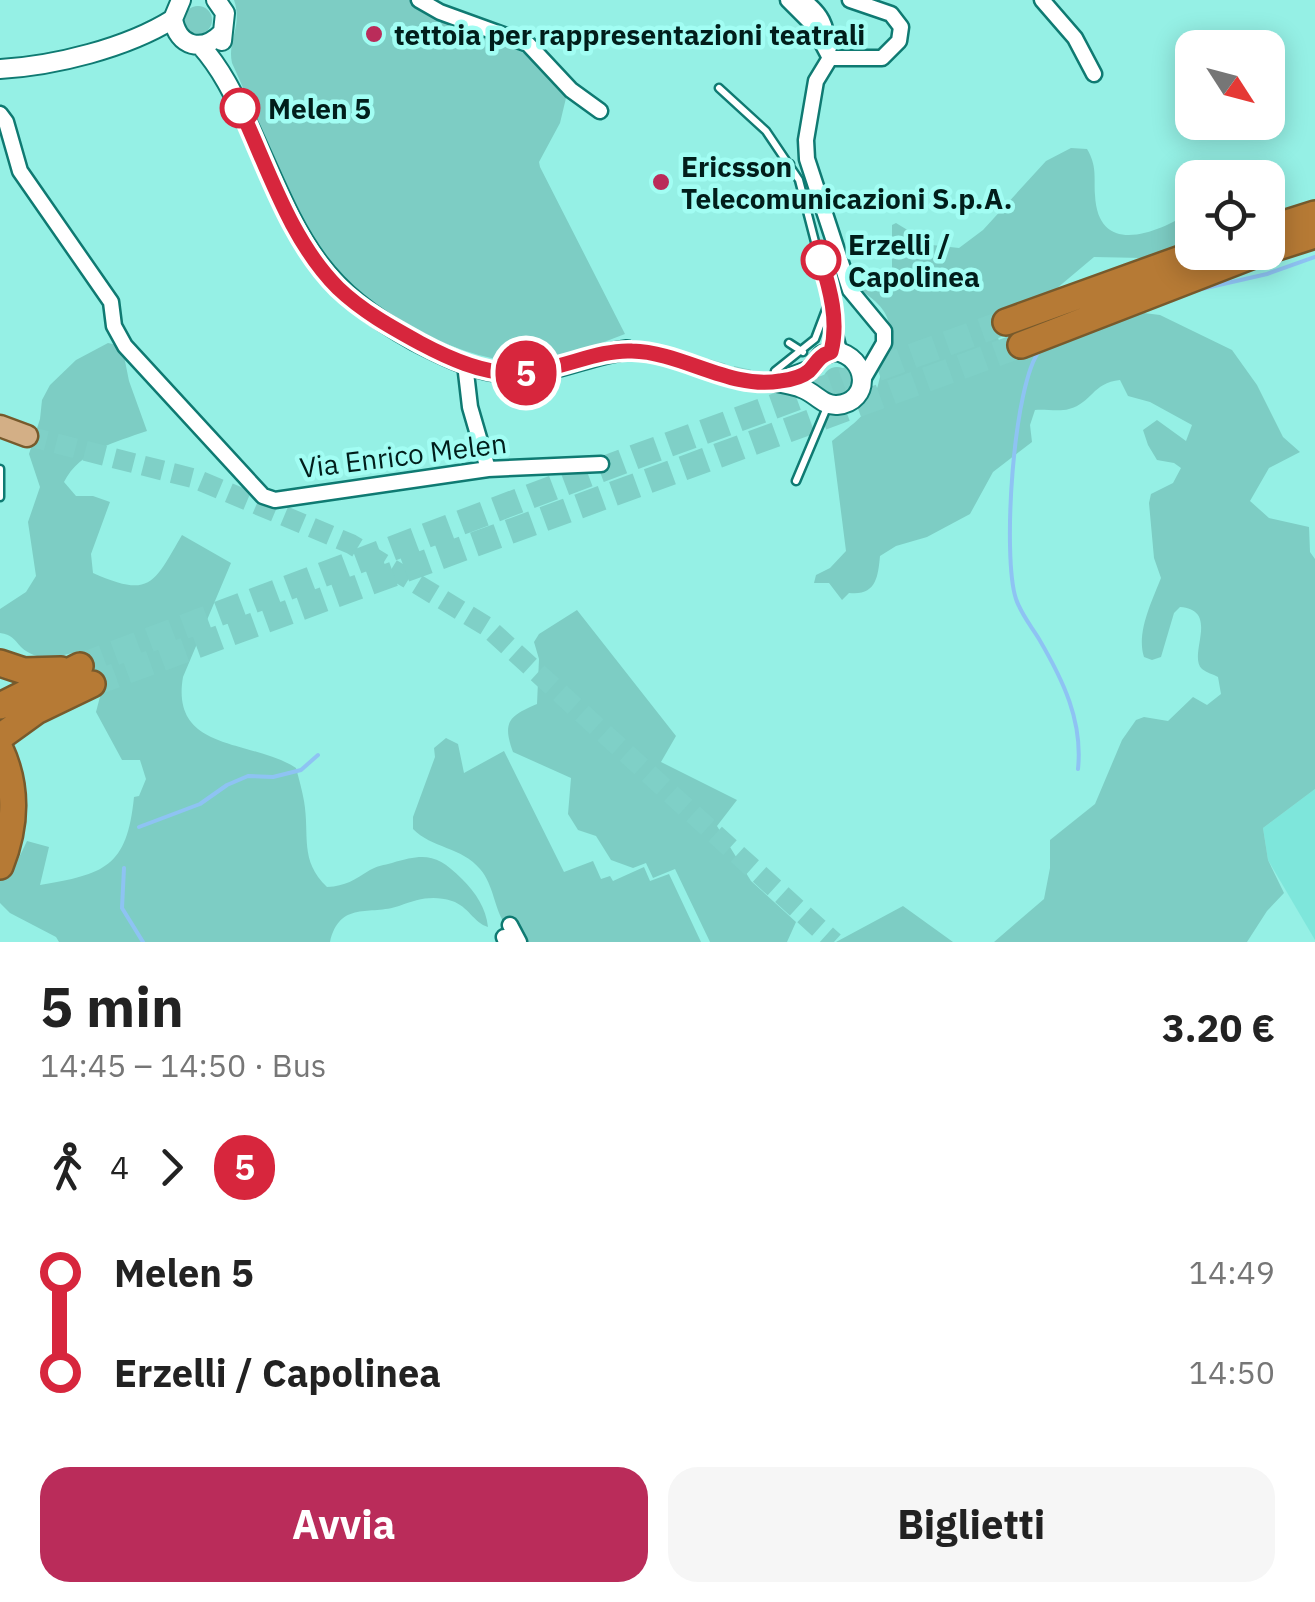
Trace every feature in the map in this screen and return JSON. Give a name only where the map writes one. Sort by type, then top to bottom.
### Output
[{"type":"highway","points":[[1285,224],[1315,214]]},
{"type":"highway","points":[[1285,245],[1315,235]]},
{"type":"highway","points":[[1006,322],[1175,261]]},
{"type":"highway","points":[[1020,345],[1216,270]]},
{"type":"highway","points":[[0,663],[24,671],[86,675]]},
{"type":"highway","points":[[0,706],[86,675]]},
{"type":"highway","points":[[0,737],[86,675]]},
{"type":"highway","points":[[0,749],[10,775],[14,805],[12,829],[0,866]]},
{"type":"main road","points":[[0,426],[27,436]]},
{"type":"street","points":[[216,0],[225,13],[222,71]]},
{"type":"street","points":[[419,0],[440,12],[528,44],[572,90],[600,111]]},
{"type":"street","points":[[788,0],[812,24],[830,58]]},
{"type":"street","points":[[803,0],[824,21],[830,58],[816,81],[804,157],[850,290],[884,331],[885,339],[880,348],[849,362],[817,359],[810,370],[777,382],[813,393],[829,404],[850,400],[849,362]]},
{"type":"street","points":[[830,58],[882,58],[899,41],[901,27],[892,14],[850,0]]},
{"type":"street","points":[[1042,0],[1076,38],[1094,74]]},
{"type":"street","points":[[145,36],[177,6]]},
{"type":"street","points":[[177,6],[180,38]]},
{"type":"street","points":[[0,70],[29,67],[145,36],[180,38],[189,45],[200,46],[222,33]]},
{"type":"street","points":[[200,46],[222,71],[293,222],[321,269],[368,312],[416,341],[486,371],[531,372],[627,350]]},
{"type":"street","name":"Via Enrico Melen","points":[[0,114],[6,122],[20,171],[110,302],[114,326],[126,346],[264,496],[275,500],[488,469],[601,464]]},
{"type":"street","points":[[465,364],[470,407],[488,469]]},
{"type":"street","points":[[810,370],[813,393]]},
{"type":"street","points":[[507,934],[519,942]]},
{"type":"lane","points":[[719,88],[766,131],[799,180],[834,324],[849,362]]},
{"type":"lane","points":[[774,172],[790,164]]},
{"type":"lane","points":[[776,371],[803,352],[822,328],[830,296]]},
{"type":"lane","points":[[834,324],[849,362]]},
{"type":"lane","points":[[789,343],[803,352]]},
{"type":"lane","points":[[796,482],[829,404]]},
{"type":"lane","points":[[0,469],[0,497]]},
{"type":"shaded area","points":[[234,0],[410,0],[532,57],[561,84],[566,98],[560,123],[540,167],[625,334],[549,358],[496,359],[439,341],[358,290],[337,270],[308,227],[232,63],[237,18]]},
{"type":"shaded area","points":[[198,6],[208,10],[212,20],[208,30],[198,34],[188,30],[184,20],[188,10]]},
{"type":"shaded area","points":[[1071,148],[1087,149],[1094,166],[1099,215],[1107,227],[1119,234],[1133,235],[1175,220],[1175,251],[1143,258],[1094,257],[1056,289],[1009,311],[996,324],[1004,351],[1011,358],[1144,313],[1160,315],[1232,350],[1257,385],[1283,437],[1300,452],[1269,468],[1250,501],[1269,518],[1309,527],[1310,552],[1315,559],[1315,789],[1263,828],[1268,860],[1284,893],[1247,942],[994,942],[1044,899],[1050,840],[1095,804],[1122,740],[1136,720],[1144,717],[1168,721],[1193,697],[1207,705],[1221,694],[1218,677],[1202,669],[1198,662],[1201,624],[1192,610],[1180,607],[1174,613],[1161,657],[1144,657],[1142,648],[1146,617],[1161,578],[1154,558],[1149,503],[1151,494],[1173,483],[1181,468],[1157,460],[1143,430],[1157,420],[1186,441],[1192,425],[1150,402],[1128,396],[1120,380],[1103,385],[1069,409],[1035,410],[1030,425],[1032,442],[993,472],[970,514],[880,556],[874,584],[865,591],[849,593],[842,600],[829,583],[814,583],[816,575],[830,568],[846,551],[832,441],[871,404],[889,341],[885,313],[857,288],[858,281],[892,281],[892,225],[896,223],[932,245],[959,248],[983,230],[1046,161]]},
{"type":"shaded area","points":[[108,343],[122,346],[129,381],[147,431],[89,455],[64,482],[76,496],[110,502],[91,554],[93,573],[127,585],[148,582],[164,566],[182,535],[231,563],[183,677],[182,702],[189,719],[201,732],[218,740],[296,768],[304,801],[309,857],[327,887],[345,884],[381,866],[430,858],[445,865],[472,890],[483,907],[488,927],[458,903],[431,898],[349,915],[341,920],[330,942],[59,942],[0,903],[0,868],[14,868],[27,841],[49,847],[40,885],[81,877],[108,864],[125,839],[134,797],[139,796],[146,779],[140,760],[122,760],[96,712],[101,693],[79,651],[42,657],[0,633],[0,609],[26,592],[36,576],[28,522],[40,487],[29,454],[42,400],[50,385],[76,360]]},
{"type":"shaded area","points":[[837,367],[847,371],[851,381],[847,391],[837,395],[827,391],[823,381],[827,371]]},
{"type":"shaded area","points":[[577,610],[676,736],[661,762],[737,800],[717,826],[751,881],[796,922],[787,942],[710,942],[675,869],[653,878],[646,863],[633,868],[611,860],[596,836],[578,830],[568,814],[571,778],[513,752],[508,734],[510,721],[537,704],[539,659],[534,642],[539,634]]},
{"type":"shaded area","points":[[446,738],[458,744],[464,773],[504,751],[564,872],[593,861],[601,879],[610,876],[613,881],[644,867],[650,881],[669,874],[701,942],[524,942],[514,934],[502,919],[480,869],[413,829],[413,817],[435,757],[434,748]]},
{"type":"shaded area","points":[[1315,789],[1315,940],[1268,860],[1263,828]]},
{"type":"shaded area","points":[[903,906],[953,942],[836,942]]},
{"type":"waterway","points":[[1197,290],[1267,274],[1315,257]]},
{"type":"waterway","points":[[1040,350],[1031,368],[1017,432],[1010,510],[1012,578],[1023,615],[1048,654],[1069,701],[1077,734],[1078,769]]},
{"type":"waterway","points":[[139,827],[200,804],[248,776],[273,777],[301,770],[318,755]]},
{"type":"waterway","points":[[124,868],[122,908],[143,942]]},
{"type":"tunnel","points":[[80,666],[1006,322]]},
{"type":"tunnel","points":[[92,684],[1021,345]]},
{"type":"tunnel","points":[[627,350],[777,382]]},
{"type":"tunnel","points":[[27,436],[196,479],[351,544],[486,626],[834,942]]},
{"type":"bus line","name":"5","points":[[240,108],[306,248],[332,281],[368,312],[404,334],[486,371],[544,371],[627,350],[673,357],[745,380],[777,382],[797,376],[831,352],[834,340],[833,310],[821,260]]},
{"type":"place","name":"tettoia per rappresentazioni teatrali","points":[[374,34]]},
{"type":"place","name":"Melen 5","points":[[240,108]]},
{"type":"place","name":"Ericsson Telecomunicazioni S.p.A.","points":[[661,182]]},
{"type":"place","name":"Erzelli / Capolinea","points":[[821,260]]}]
